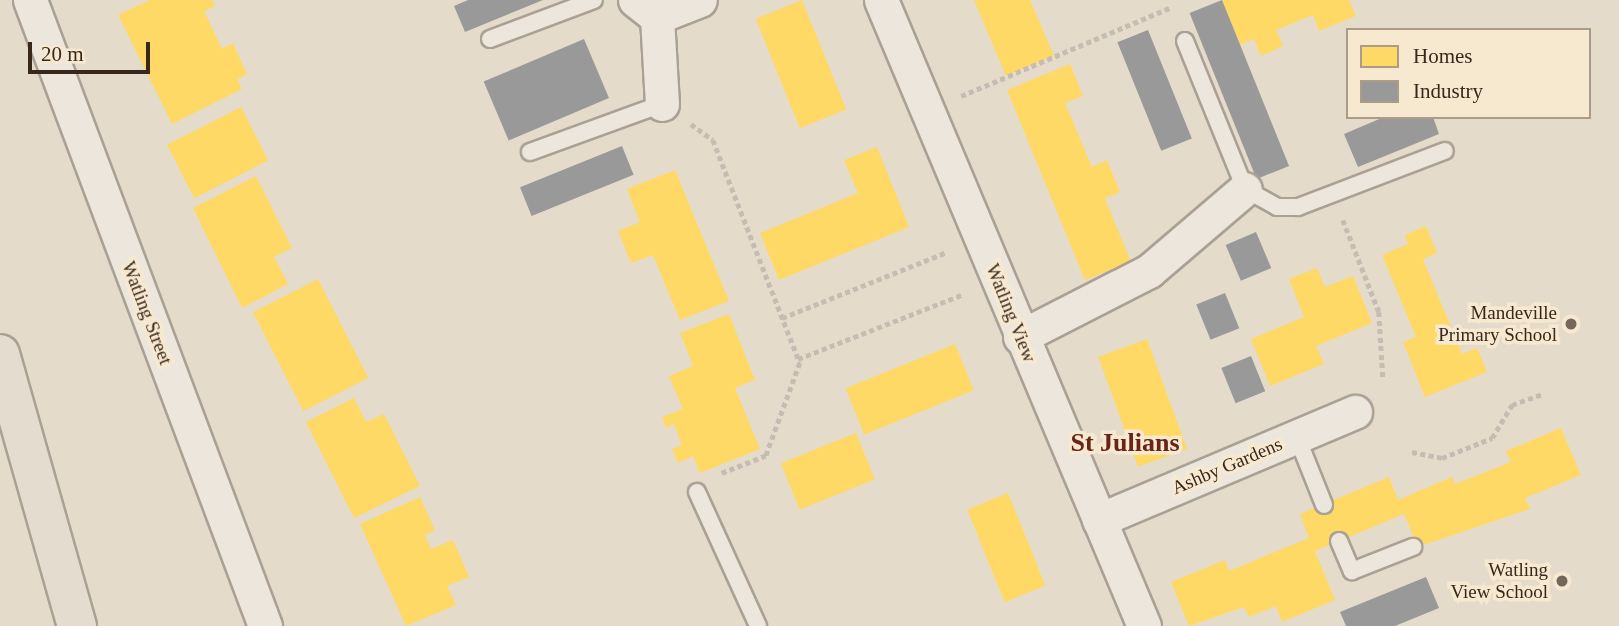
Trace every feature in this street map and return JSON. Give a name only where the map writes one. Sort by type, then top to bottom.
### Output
[{"type":"main road","points":[[0,354],[77,626]]},
{"type":"street","name":"Watling Street","points":[[30,0],[265,626]]},
{"type":"street","points":[[662,104],[646,9],[700,0]]},
{"type":"street","name":"Watling View","points":[[881,0],[1020,338],[1099,520],[1139,625]]},
{"type":"street","points":[[1020,338],[1149,271],[1245,189]]},
{"type":"street","name":"Ashby Gardens","points":[[1099,520],[1355,412]]},
{"type":"lane","points":[[490,39],[594,0]]},
{"type":"lane","points":[[1185,41],[1245,189],[1277,207],[1298,207],[1445,151]]},
{"type":"lane","points":[[530,152],[662,104]]},
{"type":"lane","points":[[1297,437],[1325,505]]},
{"type":"lane","points":[[697,492],[758,626]]},
{"type":"lane","points":[[1339,541],[1352,571],[1413,547]]},
{"type":"path","points":[[928,110],[1172,7]]},
{"type":"path","points":[[662,104],[713,140],[798,359],[766,456],[695,484],[697,492]]},
{"type":"path","points":[[1333,193],[1379,312],[1383,378]]},
{"type":"path","points":[[782,318],[981,239]]},
{"type":"path","points":[[798,359],[998,281]]},
{"type":"path","points":[[1412,452],[1442,458],[1492,438],[1512,405],[1542,394]]},
{"type":"building: Homes","points":[[150,0],[212,0],[215,6],[204,11],[222,49],[233,43],[247,74],[237,79],[242,89],[172,124],[118,15]]},
{"type":"building: Homes","points":[[802,0],[846,109],[800,128],[756,19]]},
{"type":"building: Homes","points":[[974,0],[1030,0],[1054,56],[1006,76]]},
{"type":"building: Homes","points":[[1222,0],[1349,0],[1356,16],[1319,31],[1313,15],[1276,30],[1283,46],[1261,56],[1254,39],[1240,45]]},
{"type":"building: Homes","points":[[1070,64],[1083,96],[1065,103],[1092,167],[1107,160],[1120,192],[1105,198],[1131,262],[1085,280],[1007,90]]},
{"type":"building: Homes","points":[[241,107],[268,160],[194,198],[167,145]]},
{"type":"building: Homes","points":[[877,147],[909,227],[779,280],[760,233],[858,193],[844,160]]},
{"type":"building: Homes","points":[[675,170],[729,301],[680,320],[653,255],[631,263],[618,231],[640,222],[627,189]]},
{"type":"building: Homes","points":[[256,176],[292,248],[274,257],[288,284],[242,308],[193,208]]},
{"type":"building: Homes","points":[[1426,226],[1437,253],[1423,259],[1462,354],[1477,348],[1487,372],[1425,397],[1403,342],[1416,337],[1382,255],[1408,244],[1405,235]]},
{"type":"building: Homes","points":[[1317,268],[1325,287],[1353,276],[1372,323],[1316,346],[1324,364],[1270,386],[1251,339],[1304,317],[1289,279]]},
{"type":"building: Homes","points":[[318,279],[368,378],[303,411],[253,312]]},
{"type":"building: Homes","points":[[729,314],[755,380],[735,388],[760,449],[700,473],[693,456],[678,463],[672,449],[682,445],[674,424],[666,428],[662,417],[683,409],[669,376],[693,366],[680,333]]},
{"type":"building: Homes","points":[[1147,339],[1187,449],[1138,467],[1098,357]]},
{"type":"building: Homes","points":[[955,344],[974,390],[864,435],[846,388]]},
{"type":"building: Homes","points":[[354,398],[366,422],[384,414],[420,486],[354,518],[306,422]]},
{"type":"building: Homes","points":[[1561,428],[1581,475],[1525,498],[1530,509],[1418,547],[1404,514],[1315,551],[1335,600],[1282,622],[1276,606],[1249,617],[1244,607],[1189,626],[1171,582],[1225,560],[1229,571],[1309,538],[1300,514],[1389,477],[1398,500],[1452,477],[1455,484],[1511,462],[1506,451]]},
{"type":"building: Homes","points":[[856,433],[875,479],[800,510],[781,463]]},
{"type":"building: Homes","points":[[1008,493],[1045,586],[1005,602],[967,509]]},
{"type":"building: Homes","points":[[420,497],[435,530],[425,535],[431,549],[453,540],[469,577],[447,586],[456,605],[406,626],[360,524]]},
{"type":"building: Industry","points":[[468,0],[543,0],[465,32],[454,6]]},
{"type":"building: Industry","points":[[1222,0],[1289,166],[1257,179],[1190,13]]},
{"type":"building: Industry","points":[[1148,30],[1192,138],[1161,151],[1117,42]]},
{"type":"building: Industry","points":[[584,39],[609,98],[509,141],[484,82]]},
{"type":"building: Industry","points":[[1379,119],[1434,119],[1439,134],[1358,167],[1344,134]]},
{"type":"building: Industry","points":[[622,146],[634,175],[532,216],[520,187]]},
{"type":"building: Industry","points":[[1256,232],[1271,268],[1241,281],[1226,245]]},
{"type":"building: Industry","points":[[1225,293],[1239,328],[1210,340],[1196,305]]},
{"type":"building: Industry","points":[[1251,356],[1265,391],[1236,403],[1221,368]]},
{"type":"building: Industry","points":[[1426,577],[1439,608],[1395,626],[1346,626],[1340,612]]},
{"type":"place","name":"Mandeville Primary School","points":[[1571,324]]},
{"type":"place","name":"Watling View School","points":[[1562,581]]},
{"type":"district","name":"St Julians","points":[[1125,443]]}]
